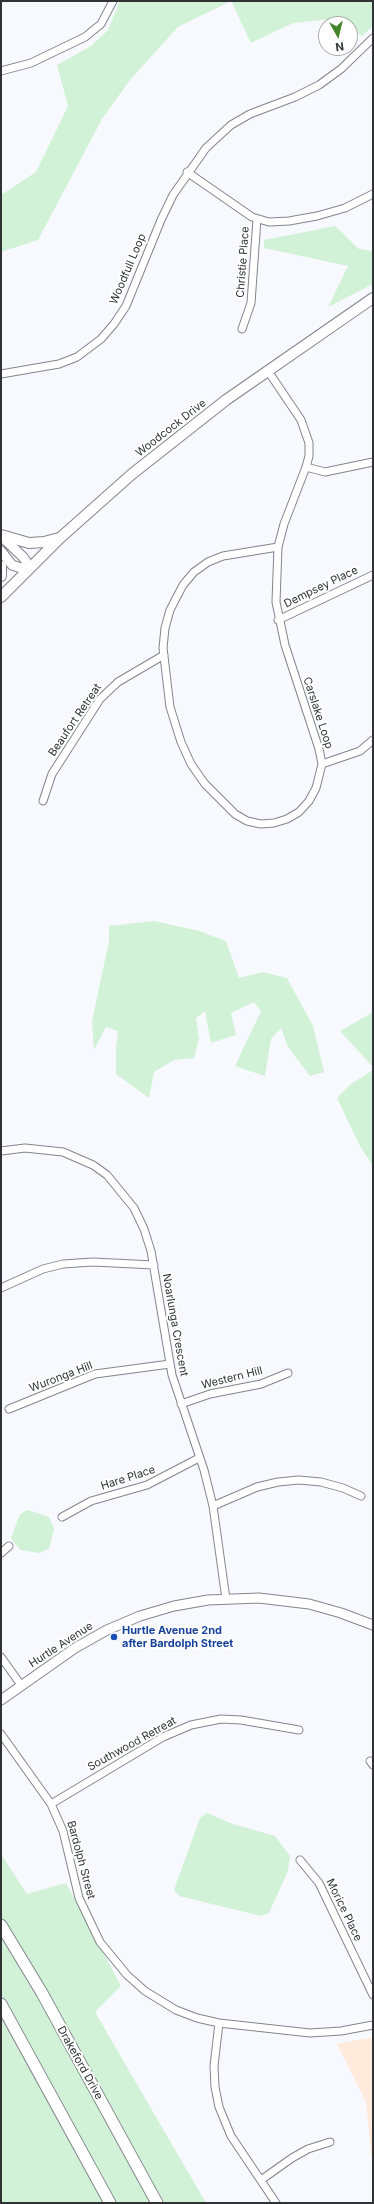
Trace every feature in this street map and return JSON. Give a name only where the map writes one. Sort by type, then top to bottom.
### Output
[{"type":"highway","name":"Drakeford Drive","points":[[1,1924],[42,1993],[157,2203]]},
{"type":"highway","points":[[4,2009],[110,2203]]},
{"type":"main road","name":"Woodcock Drive","points":[[1,596],[60,538],[137,470],[226,400],[373,298]]},
{"type":"main road","points":[[1,536],[29,543],[60,538]]},
{"type":"main road","points":[[1,566],[1,576]]},
{"type":"street","points":[[1,71],[31,63],[85,37],[101,24],[113,1]]},
{"type":"street","name":"Woodfull Loop","points":[[1,374],[59,364],[77,357],[101,339],[114,324],[126,306],[161,220],[187,172],[206,148],[231,125],[250,114],[295,98],[319,85],[342,69],[373,38]]},
{"type":"street","points":[[187,172],[257,219],[269,222],[289,221],[317,216],[345,208],[373,194]]},
{"type":"street","name":"Christie Place","points":[[242,329],[251,303],[257,219]]},
{"type":"street","name":"Carslake Loop","points":[[268,371],[306,431],[309,456],[284,524],[278,547],[275,583],[278,620],[319,749],[322,764],[316,788],[309,801],[299,812],[287,819],[274,823],[261,824],[247,821],[235,814],[205,784],[191,764],[181,742],[170,707],[164,655],[165,628],[170,610],[180,589],[194,572],[208,562],[223,556],[278,547]]},
{"type":"street","points":[[306,467],[325,472],[373,462]]},
{"type":"street","points":[[1,536],[26,561],[26,570],[12,564],[1,551]]},
{"type":"street","name":"Dempsey Place","points":[[278,620],[373,575]]},
{"type":"street","name":"Beaufort Retreat","points":[[43,801],[52,774],[100,699],[118,682],[164,655]]},
{"type":"street","points":[[322,764],[360,751],[373,740]]},
{"type":"street","name":"Noarlunga Crescent","points":[[1,1151],[25,1148],[63,1152],[93,1165],[107,1175],[134,1208],[144,1229],[154,1265],[170,1364],[213,1506],[226,1599]]},
{"type":"street","points":[[1,1288],[43,1269],[63,1264],[93,1262],[154,1265]]},
{"type":"street","name":"Wuronga Hill","points":[[9,1409],[95,1374],[170,1364]]},
{"type":"street","name":"Western Hill","points":[[181,1404],[210,1394],[261,1384],[288,1373]]},
{"type":"street","name":"Hare Place","points":[[62,1517],[91,1501],[147,1485],[199,1458]]},
{"type":"street","points":[[213,1506],[257,1487],[278,1482],[299,1480],[321,1482],[343,1488],[361,1496]]},
{"type":"street","points":[[1,1553],[9,1546]]},
{"type":"street","name":"Hurtle Avenue","points":[[1,1700],[75,1648],[107,1630],[140,1616],[174,1606],[226,1599],[259,1598],[303,1603],[341,1612],[373,1625]]},
{"type":"street","points":[[1,1658],[22,1685]]},
{"type":"street","name":"Southwood Retreat","points":[[51,1804],[163,1737],[191,1725],[221,1719],[241,1720],[299,1730]]},
{"type":"street","name":"Bardolph Street","points":[[1,1734],[51,1804],[63,1831],[79,1898],[100,1942],[127,1974],[155,1998],[183,2013],[219,2023],[310,2033],[341,2031],[373,2025]]},
{"type":"street","name":"Morice Place","points":[[300,1860],[319,1883],[373,1995]]},
{"type":"street","points":[[219,2023],[214,2066],[215,2087],[219,2107],[231,2136],[276,2203]]},
{"type":"street","points":[[260,2180],[308,2149],[330,2142]]},
{"type":"shaded area","points":[[373,2037],[373,2172],[366,2102],[337,2044]]},
{"type":"green space","points":[[120,1],[231,1],[178,27],[130,80],[102,119],[38,240],[1,252],[1,195],[36,172],[68,106],[57,65],[91,46],[108,30]]},
{"type":"green space","points":[[231,1],[373,1],[373,26],[362,36],[358,33],[358,16],[318,16],[318,20],[293,23],[251,43]]},
{"type":"green space","points":[[335,226],[359,249],[373,251],[373,284],[328,307],[348,266],[264,248],[264,240]]},
{"type":"green space","points":[[154,921],[199,931],[226,941],[239,978],[263,972],[287,978],[313,1026],[324,1072],[310,1076],[288,1047],[281,1028],[271,1039],[265,1076],[235,1066],[261,1011],[254,1002],[231,1013],[236,1035],[211,1043],[205,1011],[196,1018],[199,1039],[194,1058],[174,1060],[154,1072],[149,1098],[116,1074],[116,1048],[118,1031],[106,1027],[94,1050],[92,1021],[109,941],[109,926]]},
{"type":"green space","points":[[373,1012],[373,1067],[340,1031]]},
{"type":"green space","points":[[373,1070],[373,1166],[360,1146],[337,1098],[351,1084]]},
{"type":"green space","points":[[28,1510],[49,1517],[54,1528],[49,1549],[39,1553],[20,1550],[11,1538],[20,1514]]},
{"type":"green space","points":[[207,1813],[233,1824],[275,1836],[290,1856],[288,1871],[269,1913],[261,1916],[179,1896],[174,1890],[200,1818]]},
{"type":"green space","points":[[1,1854],[27,1894],[66,1883],[121,1986],[95,2012],[206,2203],[1,2203]]},
{"type":"place","name":"Hurtle Avenue 2nd after Bardolph Street","points":[[114,1637]]}]
